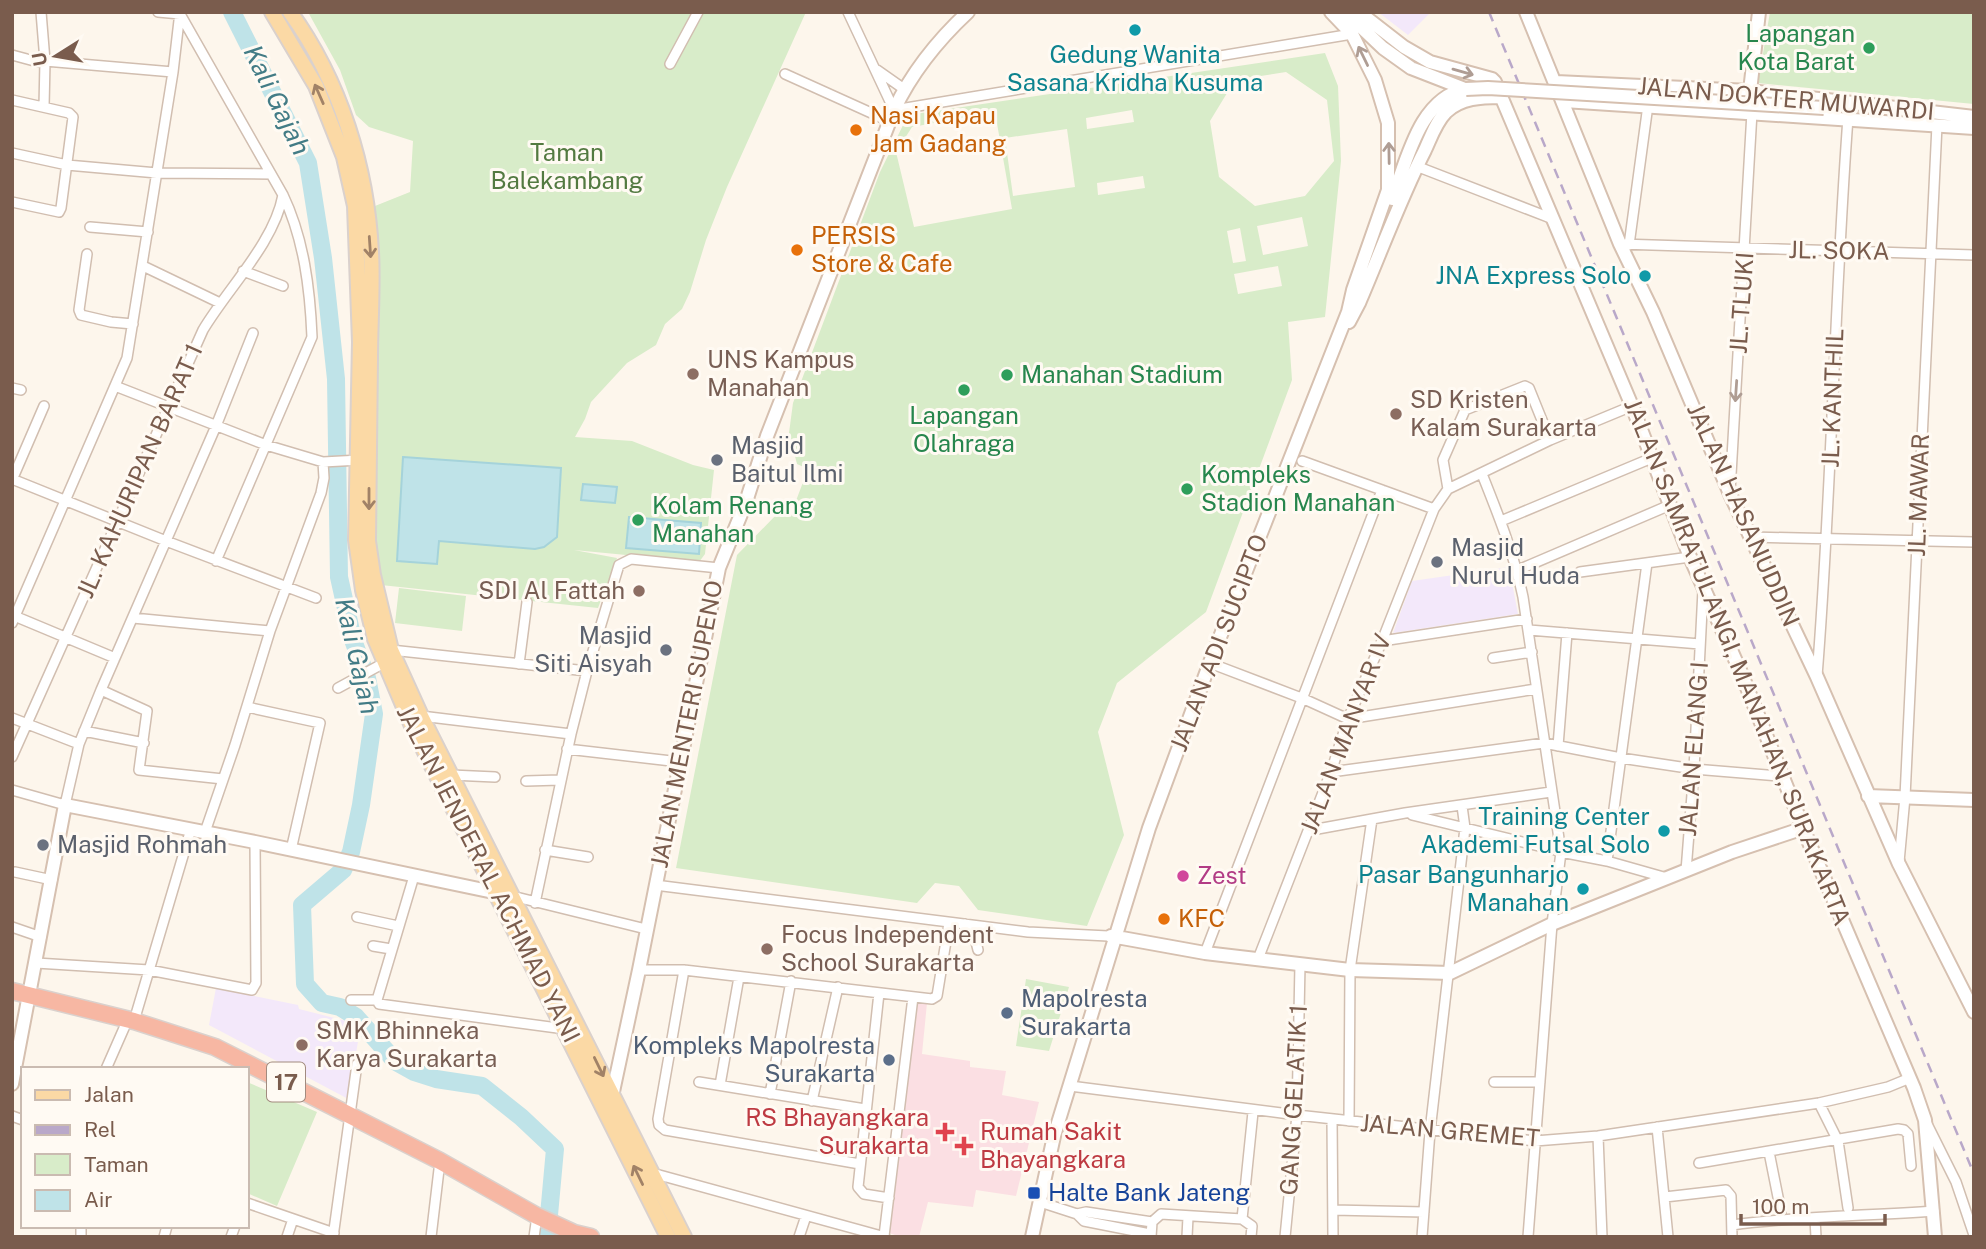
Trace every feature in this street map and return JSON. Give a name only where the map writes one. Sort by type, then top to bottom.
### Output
[{"type":"highway","name":"17","points":[[12,991],[131,1020],[215,1047],[440,1161],[567,1232],[591,1237]]},
{"type":"main road","name":"JALAN JENDERAL ACHMAD YANI","points":[[272,12],[316,86],[344,157],[355,206],[360,342],[358,460],[384,660],[412,726],[505,895],[610,1103],[668,1237]]},
{"type":"main road","name":"JALAN JENDERAL ACHMAD YANI","points":[[290,12],[340,103],[357,155],[366,198],[371,253],[358,460]]},
{"type":"main road","name":"JALAN MENTERI SUPENO","points":[[610,1103],[719,568],[746,502],[767,436],[892,115],[904,89],[945,35],[968,12]]},
{"type":"main road","name":"JALAN ADI SUCIPTO","points":[[1113,937],[1124,927],[1153,835],[1215,665],[1351,311],[1353,290],[1388,190],[1388,123],[1375,80],[1352,34],[1331,12]]},
{"type":"main road","points":[[1345,12],[1383,48],[1417,71],[1466,89]]},
{"type":"main road","name":"JALAN SAMRATULANGI, MANAHAN, SURAKARTA","points":[[1359,12],[1422,58],[1495,82],[1632,406],[1690,556],[1910,1078],[1925,1120],[1935,1237]]},
{"type":"main road","name":"JALAN HASANUDDIN","points":[[1526,12],[1730,494],[1817,677],[1899,864],[1974,1012]]},
{"type":"main road","points":[[1750,91],[1759,12]]},
{"type":"main road","name":"JALAN DOKTER MUWARDI","points":[[1556,82],[1750,91],[1974,117]]},
{"type":"main road","points":[[1351,311],[1421,127],[1444,97],[1466,89],[1516,89],[1825,108],[1849,104]]},
{"type":"main road","name":"JALAN ADI SUCIPTO","points":[[1032,1237],[1054,1136],[1113,937],[1149,828],[1209,665],[1351,311],[1359,303],[1416,166],[1438,123],[1446,112],[1459,103],[1478,97],[1501,97]]},
{"type":"main road","name":"JALAN DOKTER MUWARDI","points":[[1563,101],[1974,128]]},
{"type":"main road","points":[[1825,108],[1846,118]]},
{"type":"main road","name":"JALAN JENDERAL ACHMAD YANI","points":[[384,660],[421,716],[451,775],[565,1029],[652,1173],[684,1237]]},
{"type":"main road","points":[[1868,796],[1974,800]]},
{"type":"main road","points":[[12,1084],[65,805],[505,895]]},
{"type":"main road","points":[[1113,937],[1205,953],[1350,970],[1450,973],[1552,924],[1765,840],[1804,828]]},
{"type":"street","points":[[41,12],[44,107]]},
{"type":"street","points":[[158,12],[180,13]]},
{"type":"street","points":[[670,64],[698,12]]},
{"type":"street","points":[[848,12],[876,69],[892,115]]},
{"type":"street","points":[[115,658],[13,619],[127,359],[158,173],[180,13]]},
{"type":"street","points":[[180,13],[294,218],[304,259],[312,337],[216,561]]},
{"type":"street","points":[[785,74],[892,115],[1352,34]]},
{"type":"street","points":[[12,55],[42,61],[173,72]]},
{"type":"street","points":[[876,69],[904,89]]},
{"type":"street","points":[[12,100],[69,113],[73,117],[59,212],[12,202]]},
{"type":"street","points":[[1625,244],[1648,105]]},
{"type":"street","name":"JL. TLUKI","points":[[1730,494],[1752,112]]},
{"type":"street","name":"JL. KANTHIL","points":[[1817,677],[1828,539],[1846,118]]},
{"type":"street","name":"JL. MAWAR","points":[[1899,864],[1905,797],[1937,125]]},
{"type":"street","points":[[12,153],[67,165],[158,173],[271,174]]},
{"type":"street","points":[[1416,166],[1553,219]]},
{"type":"street","name":"JL. KAHURIPAN BARAT 1","points":[[12,757],[203,330],[276,223],[283,195]]},
{"type":"street","points":[[90,227],[148,232]]},
{"type":"street","name":"JL. SOKA","points":[[1625,244],[1974,256]]},
{"type":"street","points":[[88,254],[79,310],[81,315],[111,322],[132,331]]},
{"type":"street","points":[[143,266],[220,303]]},
{"type":"street","points":[[243,271],[283,286]]},
{"type":"street","points":[[12,789],[65,805],[79,744],[216,426],[253,333]]},
{"type":"street","points":[[115,386],[266,445],[324,462],[358,460]]},
{"type":"street","points":[[1550,440],[1529,388],[1525,386],[1465,410],[1443,460],[1448,489],[1550,440],[1632,406]]},
{"type":"street","points":[[44,406],[12,479],[316,598]]},
{"type":"street","points":[[1501,521],[1647,460]]},
{"type":"street","points":[[1302,461],[1434,509]]},
{"type":"street","points":[[205,832],[285,587],[321,493],[324,462]]},
{"type":"street","points":[[1482,474],[1518,570],[1560,851],[1528,1237]]},
{"type":"street","name":"JALAN MANYAR IV","points":[[1258,959],[1331,772],[1348,719],[1434,509],[1448,489]]},
{"type":"street","points":[[1205,953],[1382,490]]},
{"type":"street","points":[[1518,570],[1670,505]]},
{"type":"street","points":[[1750,537],[1974,542]]},
{"type":"street","points":[[1580,572],[1690,556]]},
{"type":"street","points":[[535,903],[570,734],[617,569],[623,562],[631,559],[719,568]]},
{"type":"street","points":[[1607,861],[1647,563]]},
{"type":"street","name":"JALAN ELANG I","points":[[1686,871],[1703,585]]},
{"type":"street","points":[[519,664],[527,602]]},
{"type":"street","points":[[133,618],[270,631]]},
{"type":"street","points":[[1382,641],[1527,619]]},
{"type":"street","points":[[1529,630],[1700,644]]},
{"type":"street","points":[[1558,746],[1567,633]]},
{"type":"street","points":[[1493,658],[1532,652]]},
{"type":"street","points":[[338,688],[384,660],[519,664],[587,671]]},
{"type":"street","points":[[1215,665],[1348,719],[1536,689]]},
{"type":"street","points":[[101,690],[148,710],[139,770],[223,779]]},
{"type":"street","points":[[247,707],[320,723],[291,850]]},
{"type":"street","points":[[421,716],[570,734]]},
{"type":"street","points":[[12,718],[79,744]]},
{"type":"street","points":[[85,732],[144,743]]},
{"type":"street","points":[[1331,772],[1544,743],[1694,769],[1779,776]]},
{"type":"street","points":[[567,750],[680,762]]},
{"type":"street","points":[[451,775],[495,777]]},
{"type":"street","points":[[526,781],[560,780]]},
{"type":"street","points":[[1312,830],[1405,813],[1551,792]]},
{"type":"street","points":[[1422,1237],[1430,1131],[1465,828],[1462,806]]},
{"type":"street","points":[[1405,813],[1667,878]]},
{"type":"street","points":[[1349,1121],[1350,970],[1372,819]]},
{"type":"street","points":[[107,1067],[131,1020],[149,970],[191,830]]},
{"type":"street","points":[[36,963],[149,970],[252,990],[256,983],[255,842]]},
{"type":"street","points":[[545,850],[588,857]]},
{"type":"street","points":[[15,872],[52,880]]},
{"type":"street","points":[[378,1002],[414,876]]},
{"type":"street","points":[[655,886],[1028,932],[1113,937]]},
{"type":"street","points":[[505,895],[646,929]]},
{"type":"street","points":[[357,917],[398,926]]},
{"type":"street","points":[[639,970],[684,970],[932,999],[937,996],[949,923]]},
{"type":"street","points":[[965,924],[964,933],[975,938],[978,950]]},
{"type":"street","points":[[12,927],[41,937]]},
{"type":"street","points":[[373,946],[391,949]]},
{"type":"street","name":"GANG GELATIK 1","points":[[1285,1237],[1297,1115],[1300,964]]},
{"type":"street","points":[[684,970],[659,1125],[665,1130],[860,1164]]},
{"type":"street","points":[[720,1085],[739,977]]},
{"type":"street","points":[[770,1094],[791,981]]},
{"type":"street","points":[[812,1101],[838,986]]},
{"type":"street","points":[[879,993],[858,1186],[864,1194],[889,1198]]},
{"type":"street","points":[[652,1173],[858,1233],[885,1237],[913,997]]},
{"type":"street","points":[[351,1000],[565,1029]]},
{"type":"street","points":[[248,1203],[334,1235],[357,1064]]},
{"type":"street","name":"JALAN GREMET","points":[[1070,1086],[1430,1131],[1535,1141],[1598,1136],[1819,1103],[1888,1087],[1910,1078]]},
{"type":"street","points":[[1494,1082],[1540,1082]]},
{"type":"street","points":[[699,1083],[865,1110]]},
{"type":"street","points":[[1819,1103],[1838,1141],[1848,1208]]},
{"type":"street","points":[[1242,1219],[1254,1112]]},
{"type":"street","points":[[1332,1119],[1333,1237]]},
{"type":"street","points":[[1925,1120],[1956,1182],[1974,1235]]},
{"type":"street","points":[[1657,1127],[1668,1237]]},
{"type":"street","points":[[1699,1163],[1904,1130],[1908,1135],[1911,1166]]},
{"type":"street","points":[[1598,1136],[1602,1237]]},
{"type":"street","points":[[1769,1152],[1781,1212]]},
{"type":"street","points":[[431,1237],[440,1161]]},
{"type":"street","points":[[1665,1197],[1723,1189],[1731,1196],[1732,1237]]},
{"type":"street","points":[[1040,1202],[1077,1214],[1084,1221],[1151,1235],[1152,1222],[1161,1213],[1242,1219],[1252,1226],[1251,1237]]},
{"type":"street","points":[[1333,1210],[1424,1212]]},
{"type":"street","points":[[1732,1225],[1771,1220],[1934,1211]]},
{"type":"street","points":[[1077,1214],[1086,1212],[1152,1222]]},
{"type":"street","points":[[799,1237],[806,1216]]},
{"type":"street","points":[[534,1237],[539,1217]]},
{"type":"street","points":[[1187,1237],[1188,1217]]},
{"type":"street","points":[[287,1237],[293,1219]]},
{"type":"street","points":[[1815,1219],[1816,1237]]},
{"type":"shaded area","points":[[1378,12],[1431,12],[1408,35]]},
{"type":"shaded area","points":[[1509,567],[1518,614],[1393,633],[1412,581]]},
{"type":"shaded area","name":"SMK Bhinneka Karya Surakarta","points":[[216,988],[298,1005],[299,1009],[354,1023],[360,1030],[355,1059],[359,1061],[352,1101],[209,1025]]},
{"type":"shaded area","name":"Rumah Sakit Bhayangkara","points":[[916,1002],[927,1003],[922,1054],[970,1061],[970,1067],[1006,1071],[1002,1095],[1039,1102],[1016,1196],[976,1190],[973,1207],[928,1202],[919,1237],[901,1237],[889,1233]]},
{"type":"green space","name":"Taman Balekambang","points":[[308,12],[806,12],[727,187],[682,309],[665,324],[656,345],[627,363],[591,402],[575,437],[632,441],[693,465],[714,470],[705,554],[699,562],[574,550],[617,558],[598,608],[381,585],[377,568],[374,491],[375,206],[410,192],[413,141],[369,127],[356,115],[340,70]]},
{"type":"green space","name":"Lapangan Kota Barat","points":[[1770,12],[1974,12],[1974,104],[1758,83]]},
{"type":"green space","name":"Kompleks Stadion Manahan","points":[[1325,53],[1338,86],[1341,161],[1325,317],[1288,322],[1292,380],[1206,612],[1117,683],[1098,732],[1124,835],[1087,926],[978,910],[959,886],[935,883],[917,903],[676,868],[737,555],[777,514],[791,514],[808,469],[797,464],[789,433],[793,403],[880,172],[908,115]],"holes":[[[1286,72],[1327,100],[1334,161],[1305,196],[1255,206],[1219,177],[1210,121],[1235,80]],[[1132,110],[1134,122],[1087,129],[1086,118]],[[995,112],[1012,209],[914,227],[896,152],[912,127]],[[1067,129],[1075,187],[1013,196],[1005,138]],[[1143,176],[1145,188],[1098,195],[1097,183]],[[1302,217],[1308,246],[1263,255],[1257,226]],[[1240,228],[1246,261],[1233,263],[1227,231]],[[1278,266],[1282,286],[1238,294],[1234,274]]]},
{"type":"green space","points":[[399,588],[466,596],[462,631],[395,623]]},
{"type":"green space","points":[[1026,979],[1069,987],[1049,1051],[1016,1046]]},
{"type":"green space","points":[[248,1082],[317,1112],[277,1206],[248,1193]]},
{"type":"water","points":[[403,457],[561,468],[557,537],[544,547],[535,549],[439,541],[437,564],[397,561]]},
{"type":"water","points":[[583,484],[617,487],[615,503],[581,500]]},
{"type":"water","points":[[629,517],[701,523],[699,554],[626,548]]},
{"type":"waterway","name":"Kali Gajah","points":[[232,12],[308,163],[323,258],[336,379],[339,577],[353,640],[367,678],[374,714],[361,805],[351,852],[343,870],[302,905],[305,984],[322,1003],[340,1007],[356,1017],[396,1062],[414,1072],[436,1079],[482,1086],[555,1149],[547,1237]]},
{"type":"railway","points":[[1489,12],[1974,1174]]},
{"type":"place","name":"Gedung Wanita Sasana Kridha Kusuma","points":[[1135,30]]},
{"type":"place","name":"Lapangan Kota Barat","points":[[1869,48]]},
{"type":"place","name":"Nasi Kapau Jam Gadang","points":[[856,130]]},
{"type":"place","name":"PERSIS Store & Cafe","points":[[797,250]]},
{"type":"place","name":"JNA Express Solo","points":[[1645,276]]},
{"type":"place","name":"UNS Kampus Manahan","points":[[693,374]]},
{"type":"place","name":"Manahan Stadium","points":[[1007,375]]},
{"type":"place","name":"Lapangan Olahraga","points":[[964,390]]},
{"type":"place","name":"SD Kristen Kalam Surakarta","points":[[1396,414]]},
{"type":"place","name":"Masjid Baitul Ilmi","points":[[717,460]]},
{"type":"place","name":"Kompleks Stadion Manahan","points":[[1187,489]]},
{"type":"place","name":"Kolam Renang Manahan","points":[[638,520]]},
{"type":"place","name":"Masjid Nurul Huda","points":[[1437,562]]},
{"type":"place","name":"SDI Al Fattah","points":[[639,591]]},
{"type":"place","name":"Masjid Siti Aisyah","points":[[666,650]]},
{"type":"place","name":"Training Center Akademi Futsal Solo","points":[[1664,831]]},
{"type":"place","name":"Masjid Rohmah","points":[[43,845]]},
{"type":"place","name":"Zest","points":[[1183,876]]},
{"type":"place","name":"Pasar Bangunharjo Manahan","points":[[1583,889]]},
{"type":"place","name":"KFC","points":[[1164,919]]},
{"type":"place","name":"Focus Independent School Surakarta","points":[[767,949]]},
{"type":"place","name":"Mapolresta Surakarta","points":[[1007,1013]]},
{"type":"place","name":"SMK Bhinneka Karya Surakarta","points":[[302,1045]]},
{"type":"place","name":"Kompleks Mapolresta Surakarta","points":[[889,1060]]},
{"type":"place","name":"RS Bhayangkara Surakarta","points":[[945,1132]]},
{"type":"place","name":"Rumah Sakit Bhayangkara","points":[[964,1146]]},
{"type":"place","name":"Halte Bank Jateng","points":[[1034,1193]]}]
